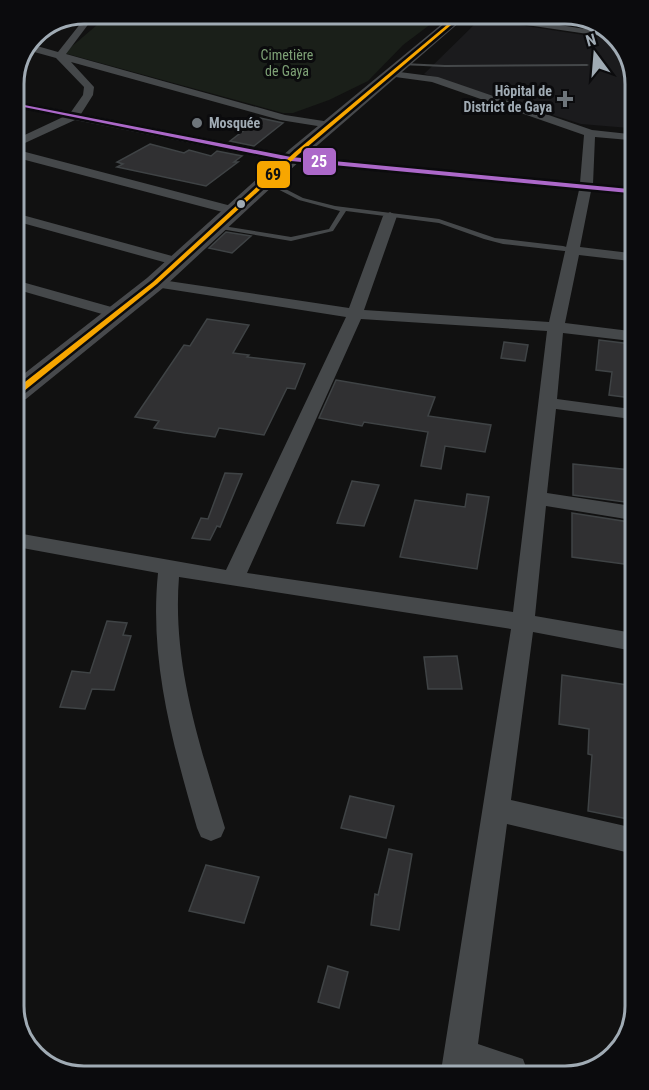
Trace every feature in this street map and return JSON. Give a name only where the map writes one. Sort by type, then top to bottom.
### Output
[{"type":"main road","points":[[24,387],[155,283],[291,159],[450,24]]},
{"type":"street","points":[[60,56],[84,24]]},
{"type":"street","points":[[536,24],[597,34]]},
{"type":"street","points":[[574,30],[580,26]]},
{"type":"street","points":[[36,49],[284,118],[330,125]]},
{"type":"street","points":[[24,140],[74,116],[88,95],[90,87],[60,56]]},
{"type":"street","points":[[397,69],[590,134],[625,137]]},
{"type":"street","points":[[24,106],[291,159],[625,191]]},
{"type":"street","points":[[478,1066],[459,1063],[523,622],[556,327],[586,187],[590,134]]},
{"type":"street","points":[[24,156],[234,211]]},
{"type":"street","points":[[233,579],[355,314],[390,216]]},
{"type":"street","points":[[24,219],[178,262]]},
{"type":"street","points":[[573,250],[625,255]]},
{"type":"street","points":[[155,283],[355,314],[556,327],[625,335]]},
{"type":"street","points":[[24,287],[116,313]]},
{"type":"street","points":[[548,403],[625,413]]},
{"type":"street","points":[[537,498],[625,512]]},
{"type":"street","points":[[24,541],[233,579],[523,622],[625,641]]},
{"type":"street","points":[[169,567],[165,598],[166,650],[178,714],[212,828]]},
{"type":"street","points":[[496,809],[625,839]]},
{"type":"lane","points":[[397,69],[445,66],[587,65]]},
{"type":"lane","points":[[266,182],[301,200],[390,216],[439,220],[494,240],[548,245],[573,250]]},
{"type":"lane","points":[[217,227],[275,237],[309,236],[331,230],[344,209]]},
{"type":"shaded area","name":"Hôpital de District de Gaya","points":[[475,24],[512,24],[604,38],[615,51],[623,69],[625,128],[581,124],[424,74]]},
{"type":"green space","name":"Cimetière de Gaya","points":[[98,24],[431,24],[403,45],[368,81],[329,100],[293,113],[283,113],[64,53]]},
{"type":"building","points":[[260,118],[283,123],[254,146],[230,141]]},
{"type":"building","points":[[150,144],[184,153],[189,150],[211,156],[217,151],[242,156],[234,162],[238,162],[206,186],[117,167],[123,164],[117,162]]},
{"type":"building","points":[[226,232],[251,236],[232,253],[209,248]]},
{"type":"building","points":[[207,319],[249,325],[233,353],[249,355],[247,357],[305,364],[295,389],[287,388],[264,435],[219,428],[215,437],[185,433],[154,428],[159,421],[135,417],[184,345],[190,346]]},
{"type":"building","points":[[599,340],[625,343],[625,397],[609,395],[612,372],[596,370]]},
{"type":"building","points":[[504,342],[528,345],[525,361],[501,358]]},
{"type":"building","points":[[336,380],[435,397],[428,416],[491,425],[485,452],[445,446],[441,469],[421,466],[428,432],[364,422],[362,426],[319,418]]},
{"type":"building","points":[[573,464],[625,469],[625,502],[573,495]]},
{"type":"building","points":[[225,473],[242,474],[220,527],[217,526],[210,540],[192,538],[201,518],[208,519]]},
{"type":"building","points":[[352,481],[379,485],[364,526],[337,523]]},
{"type":"building","points":[[467,494],[489,497],[477,569],[400,557],[415,500],[465,507]]},
{"type":"building","points":[[572,513],[625,521],[625,564],[572,557]]},
{"type":"building","points":[[107,621],[127,623],[123,635],[131,636],[114,690],[92,689],[85,709],[60,707],[72,671],[90,673]]},
{"type":"building","points":[[457,656],[462,689],[428,689],[424,657]]},
{"type":"building","points":[[562,675],[625,685],[625,818],[588,811],[592,755],[588,754],[589,729],[559,724]]},
{"type":"building","points":[[350,796],[394,806],[386,838],[341,828]]},
{"type":"building","points":[[389,849],[412,854],[399,930],[371,925],[375,894],[378,895]]},
{"type":"building","points":[[206,865],[259,877],[244,923],[189,911]]},
{"type":"building","points":[[328,966],[348,972],[339,1008],[318,1002]]},
{"type":"transit line","name":"69","points":[[24,387],[155,283],[297,153],[450,24]]},
{"type":"transit line","name":"25","points":[[24,106],[291,159],[625,191]]},
{"type":"place","name":"Hôpital de District de Gaya","points":[[565,99]]},
{"type":"place","name":"Mosquée","points":[[197,123]]}]
